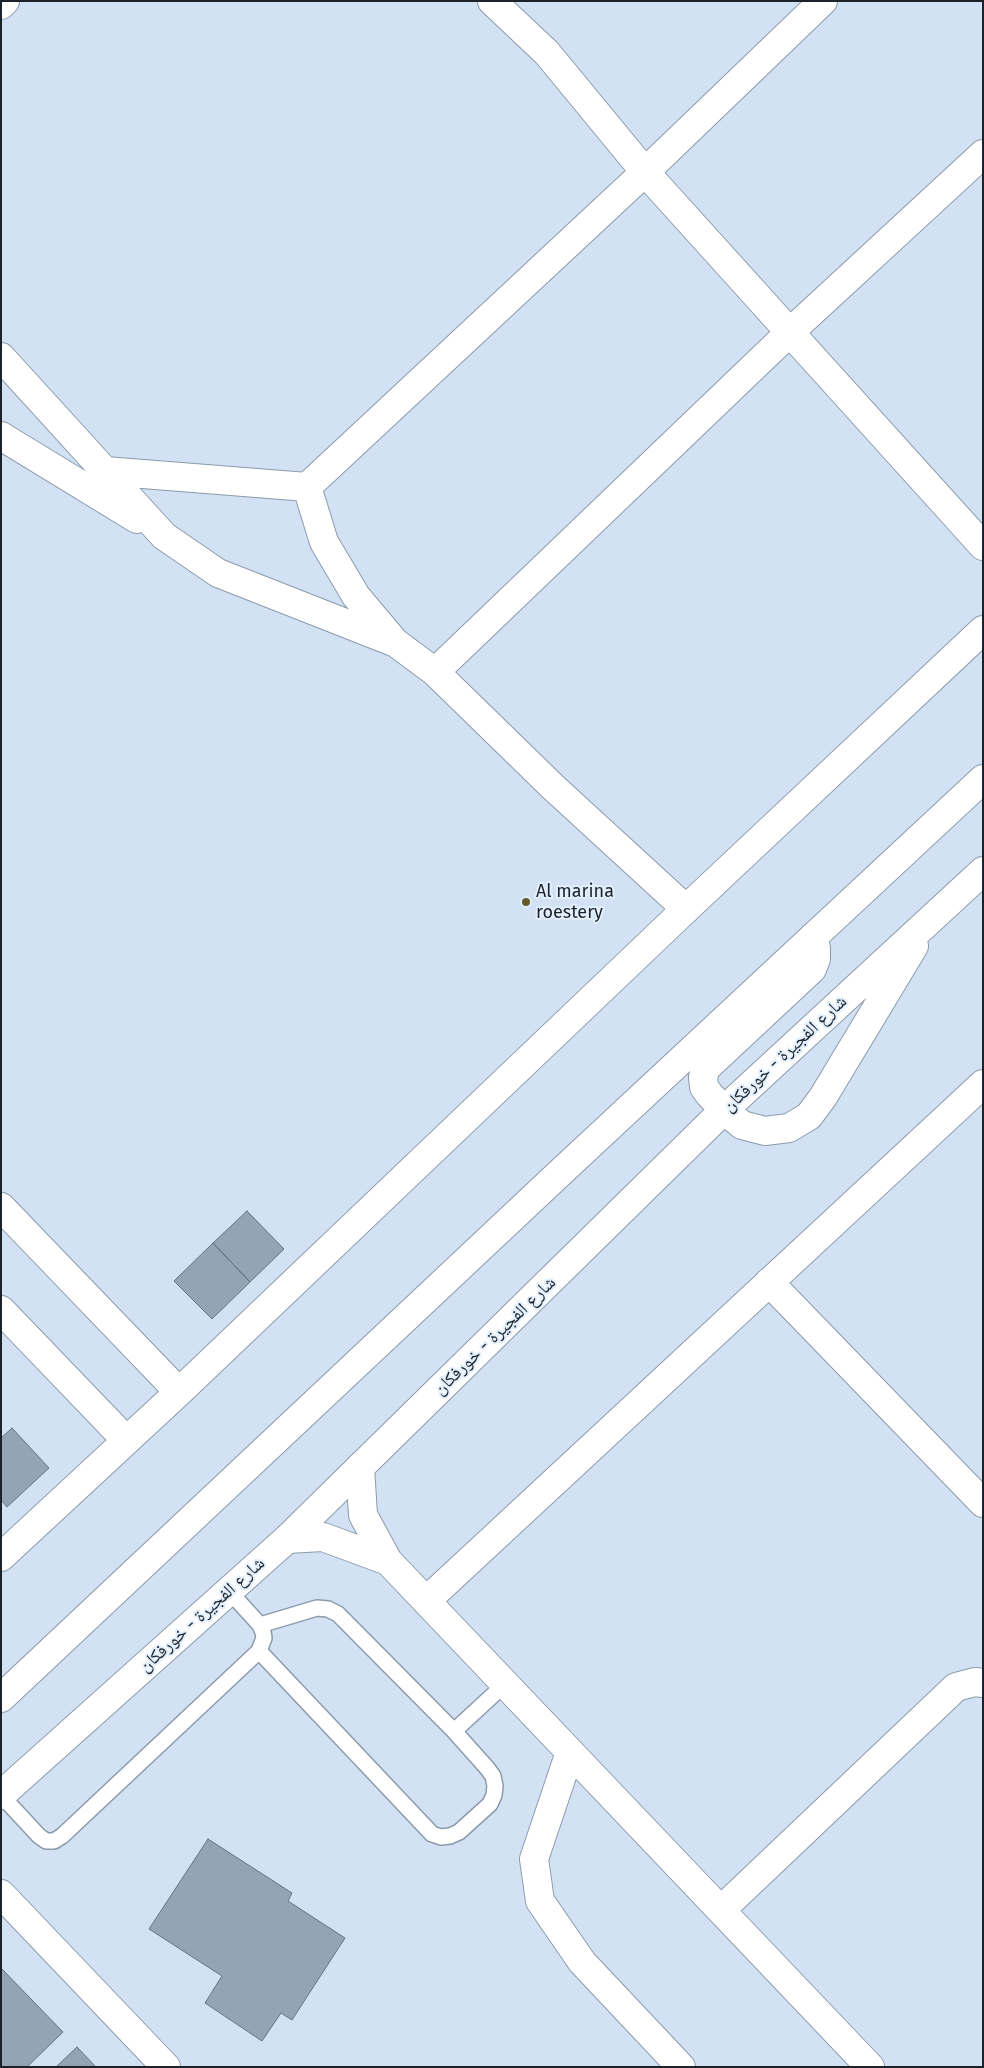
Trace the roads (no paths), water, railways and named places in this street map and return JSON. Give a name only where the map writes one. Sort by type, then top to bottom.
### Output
[{"type":"main road","points":[[1,5],[5,1]]},
{"type":"main road","points":[[492,1],[547,53],[645,172],[983,546]]},
{"type":"main road","points":[[106,471],[307,487],[645,172],[823,1]]},
{"type":"main road","points":[[435,672],[790,333],[983,154]]},
{"type":"main road","points":[[1,357],[164,536]]},
{"type":"main road","points":[[1,436],[164,536],[218,573],[297,606],[396,643]]},
{"type":"main road","points":[[307,487],[324,542],[356,596],[396,643],[435,672],[553,787],[686,909]]},
{"type":"main road","points":[[1,1557],[178,1392],[686,909],[983,630]]},
{"type":"main road","points":[[1,1698],[983,779]]},
{"type":"main road","name":"شارع الفجيرة - خورفكان","points":[[1,1795],[287,1538],[724,1110],[983,871]]},
{"type":"main road","points":[[813,937],[816,959],[812,969],[706,1068],[703,1077],[704,1087],[708,1094],[742,1125],[766,1131],[789,1128],[809,1116],[823,1097],[931,918]]},
{"type":"main road","points":[[426,1601],[983,1084]]},
{"type":"main road","points":[[1,1207],[178,1392]]},
{"type":"main road","points":[[769,1282],[983,1503]]},
{"type":"main road","points":[[1,1310],[126,1440]]},
{"type":"main road","points":[[360,1467],[363,1515],[388,1561],[870,2067]]},
{"type":"main road","points":[[287,1538],[323,1538],[388,1561]]},
{"type":"main road","points":[[721,1910],[956,1688],[975,1682],[983,1683]]},
{"type":"main road","points":[[570,1752],[534,1859],[540,1901],[582,1962],[681,2067]]},
{"type":"main road","points":[[1,1894],[166,2067]]},
{"type":"lane","points":[[1,1795],[39,1836],[46,1841],[54,1841],[62,1836],[259,1651],[264,1638],[260,1625],[229,1591]]},
{"type":"lane","points":[[259,1651],[427,1830],[441,1837],[450,1836],[459,1832],[490,1804],[494,1795],[493,1776],[454,1731],[338,1614],[328,1609],[317,1608],[260,1625]]},
{"type":"lane","points":[[454,1731],[505,1684]]},
{"type":"place","name":"Al marina roestery","points":[[526,902]]}]
